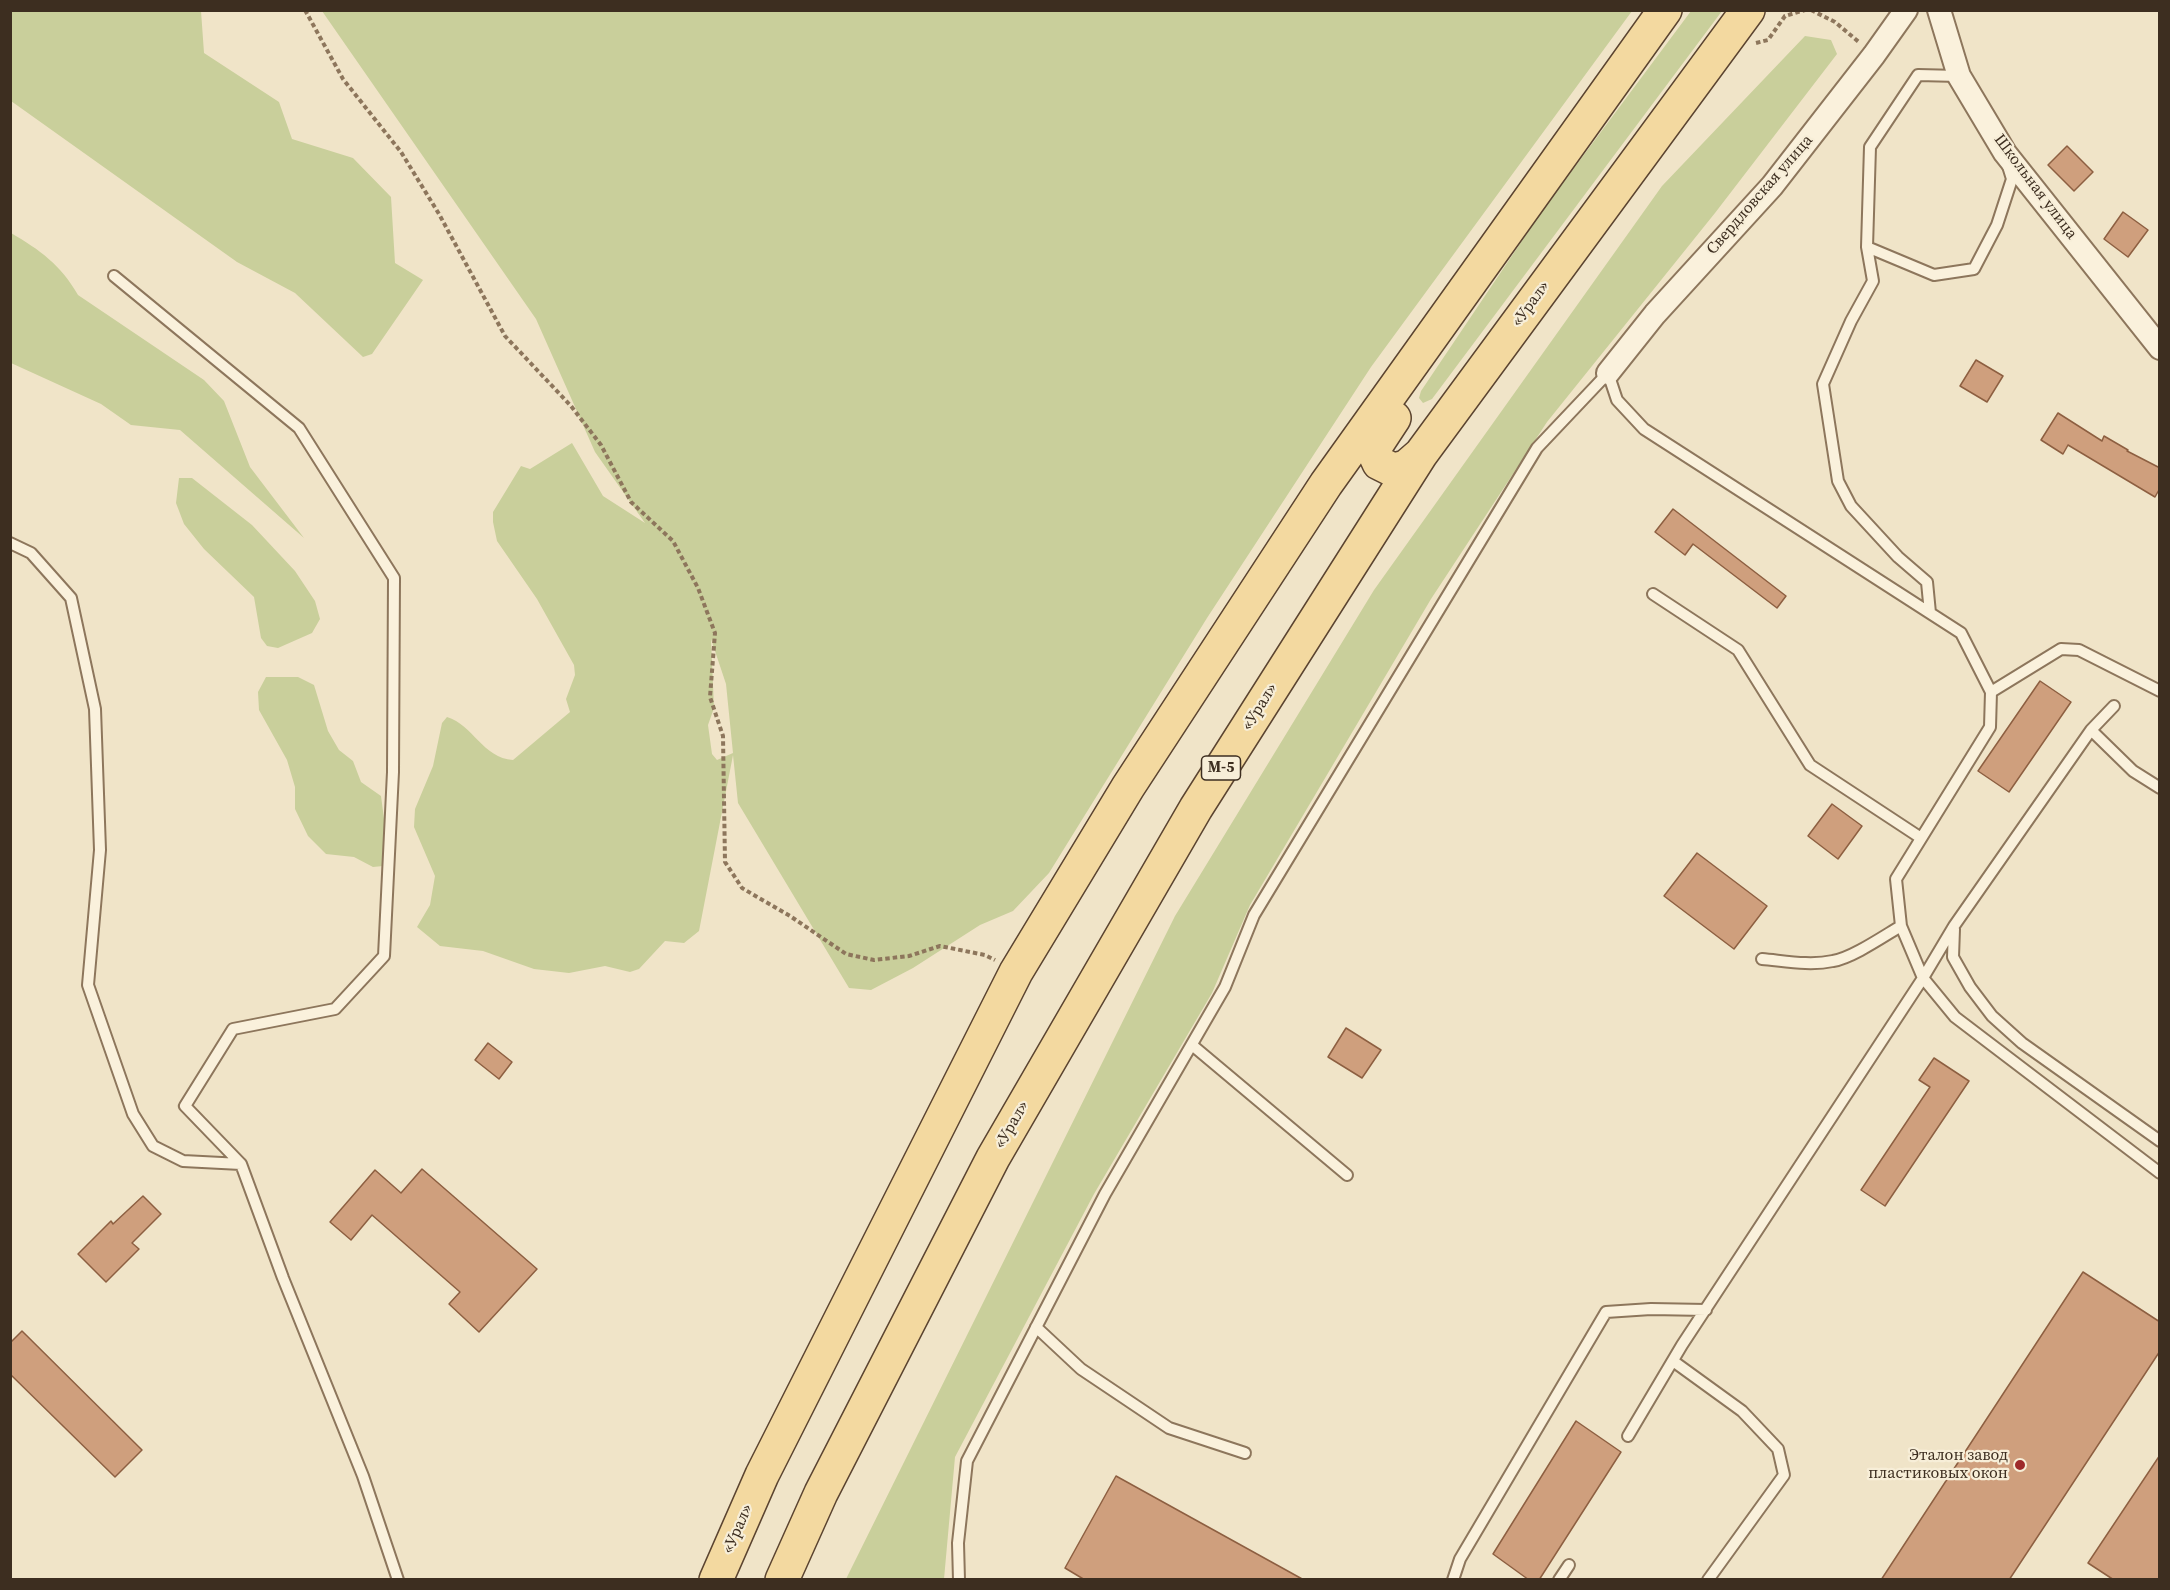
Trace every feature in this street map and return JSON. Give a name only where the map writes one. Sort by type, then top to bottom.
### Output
[{"type":"main road","name":"«Урал»","points":[[716,1580],[762,1475],[1016,972],[1128,787],[1313,504],[1665,10]]},
{"type":"main road","name":"«Урал»","points":[[782,1580],[821,1493],[993,1158],[1196,808],[1420,454],[1748,10]]},
{"type":"main road","points":[[1420,454],[1406,467],[1393,470],[1379,463],[1373,450],[1416,385],[1425,346]]},
{"type":"street","name":"Свердловская улица","points":[[1608,373],[1655,314],[1772,186],[1906,10]]},
{"type":"street","name":"Школьная улица","points":[[1938,10],[1959,76],[2005,153],[2160,348]]},
{"type":"lane","points":[[1930,613],[1927,582],[1898,556],[1851,506],[1838,481],[1823,384],[1851,321],[1873,281],[1867,247],[1870,147],[1918,75],[1959,76]]},
{"type":"lane","points":[[1867,247],[1934,275],[1974,269],[1997,225],[2012,179],[2005,153]]},
{"type":"lane","points":[[114,276],[298,428],[394,578],[393,772],[384,956],[335,1009],[233,1029],[185,1106],[241,1164],[283,1278],[363,1476],[398,1580]]},
{"type":"lane","points":[[959,1580],[958,1542],[967,1461],[1105,1194],[1226,987],[1254,915],[1537,448],[1608,373],[1617,400],[1644,429],[1961,633],[1991,692],[1990,727],[1896,879],[1901,926],[1923,978],[1955,1017],[2160,1173]]},
{"type":"lane","points":[[10,543],[31,553],[71,598],[95,710],[100,850],[88,986],[133,1114],[153,1146],[183,1161],[241,1164]]},
{"type":"lane","points":[[1653,594],[1738,650],[1810,765],[1921,838]]},
{"type":"lane","points":[[1991,692],[2061,649],[2079,650],[2160,691]]},
{"type":"lane","points":[[1628,1436],[1673,1361],[1923,978],[1954,926],[2091,730],[2114,706]]},
{"type":"lane","points":[[2091,730],[2133,771],[2160,788]]},
{"type":"lane","points":[[1762,959],[1805,963],[1835,961],[1901,926]]},
{"type":"lane","points":[[1954,926],[1953,957],[1970,987],[1992,1016],[2022,1043],[2160,1141]]},
{"type":"lane","points":[[1192,1045],[1347,1174]]},
{"type":"lane","points":[[1453,1580],[1460,1559],[1606,1312],[1651,1309],[1706,1310]]},
{"type":"lane","points":[[1036,1327],[1081,1369],[1169,1428],[1245,1453]]},
{"type":"lane","points":[[1673,1361],[1742,1411],[1778,1449],[1784,1475],[1708,1580]]},
{"type":"lane","points":[[1559,1580],[1569,1565]]},
{"type":"path","points":[[305,10],[343,79],[401,152],[505,336],[577,413],[601,445],[631,502],[673,542],[698,588],[715,633],[710,697],[723,736],[725,862],[742,888],[790,916],[846,954],[874,960],[909,956],[940,946],[985,955],[1016,972]]},
{"type":"path","points":[[1811,10],[1835,22],[1874,55]]},
{"type":"green space","points":[[11,10],[201,11],[204,53],[279,102],[292,139],[353,158],[391,197],[395,263],[423,280],[372,354],[363,357],[295,293],[237,262],[11,101]]},
{"type":"green space","points":[[322,11],[1632,11],[1371,367],[1207,618],[1049,873],[1013,911],[980,925],[913,968],[871,990],[849,988],[738,803],[733,755],[699,931],[684,943],[665,941],[639,969],[630,972],[605,966],[569,973],[534,969],[483,951],[440,946],[417,927],[430,905],[435,876],[414,827],[415,809],[433,766],[442,723],[447,717],[456,721],[494,754],[513,760],[570,712],[566,699],[575,675],[574,665],[537,599],[497,541],[493,512],[521,466],[530,469],[572,443],[603,496],[645,523],[595,452],[536,319]],"holes":[[[711,639],[726,684],[733,753],[717,760],[712,754],[708,725],[714,708]]]},
{"type":"green space","points":[[1691,11],[1722,11],[1432,399],[1423,403],[1419,398],[1421,391],[1542,211]]},
{"type":"green space","points":[[1805,36],[1831,40],[1837,54],[1715,213],[1547,422],[1431,599],[1250,905],[1212,993],[1094,1194],[955,1457],[944,1579],[846,1579],[1175,916],[1374,590],[1662,186]]},
{"type":"green space","points":[[11,233],[49,259],[78,295],[204,380],[224,401],[250,467],[304,538],[180,430],[131,425],[101,404],[11,363]]},
{"type":"green space","points":[[179,478],[192,478],[252,525],[295,571],[315,601],[320,619],[312,633],[278,648],[267,646],[261,638],[254,597],[204,549],[184,524],[176,503]]},
{"type":"green space","points":[[266,677],[298,677],[314,685],[328,731],[339,750],[353,761],[361,782],[381,796],[388,849],[383,866],[373,867],[354,857],[326,854],[308,836],[295,809],[295,787],[287,760],[259,710],[258,692]]},
{"type":"building","points":[[2067,146],[2093,172],[2074,191],[2048,165]]},
{"type":"building","points":[[2123,212],[2148,230],[2128,257],[2104,239]]},
{"type":"building","points":[[1976,360],[2003,376],[1987,402],[1960,386]]},
{"type":"building","points":[[2058,413],[2102,441],[2104,436],[2160,468],[2160,488],[2155,497],[2068,445],[2063,454],[2041,440]]},
{"type":"building","points":[[1673,509],[1786,596],[1777,608],[1693,544],[1685,555],[1655,532]]},
{"type":"building","points":[[2040,681],[2071,702],[2009,792],[1978,771]]},
{"type":"building","points":[[1832,804],[1862,826],[1838,859],[1808,836]]},
{"type":"building","points":[[1697,853],[1767,906],[1734,949],[1664,896]]},
{"type":"building","points":[[1346,1028],[1381,1050],[1362,1078],[1328,1057]]},
{"type":"building","points":[[488,1043],[512,1062],[499,1079],[475,1060]]},
{"type":"building","points":[[1934,1058],[1969,1081],[1885,1206],[1861,1190],[1930,1087],[1919,1080]]},
{"type":"building","points":[[422,1169],[537,1269],[479,1332],[449,1304],[460,1292],[372,1215],[351,1240],[330,1222],[375,1170],[401,1193]]},
{"type":"building","points":[[143,1196],[161,1214],[132,1243],[139,1249],[106,1282],[78,1254],[111,1221],[113,1224]]},
{"type":"building","name":"Эталон завод пластиковых окон","points":[[2083,1272],[2160,1322],[2160,1351],[2009,1580],[1881,1580]]},
{"type":"building","points":[[22,1331],[142,1450],[115,1477],[10,1374],[10,1343]]},
{"type":"building","points":[[1576,1421],[1621,1452],[1539,1580],[1529,1580],[1493,1554]]},
{"type":"building","points":[[2160,1455],[2160,1580],[2114,1580],[2088,1563]]},
{"type":"building","points":[[1116,1476],[1304,1580],[1085,1580],[1065,1568]]},
{"type":"place","name":"Эталон завод пластиковых окон","points":[[2020,1465]]}]
